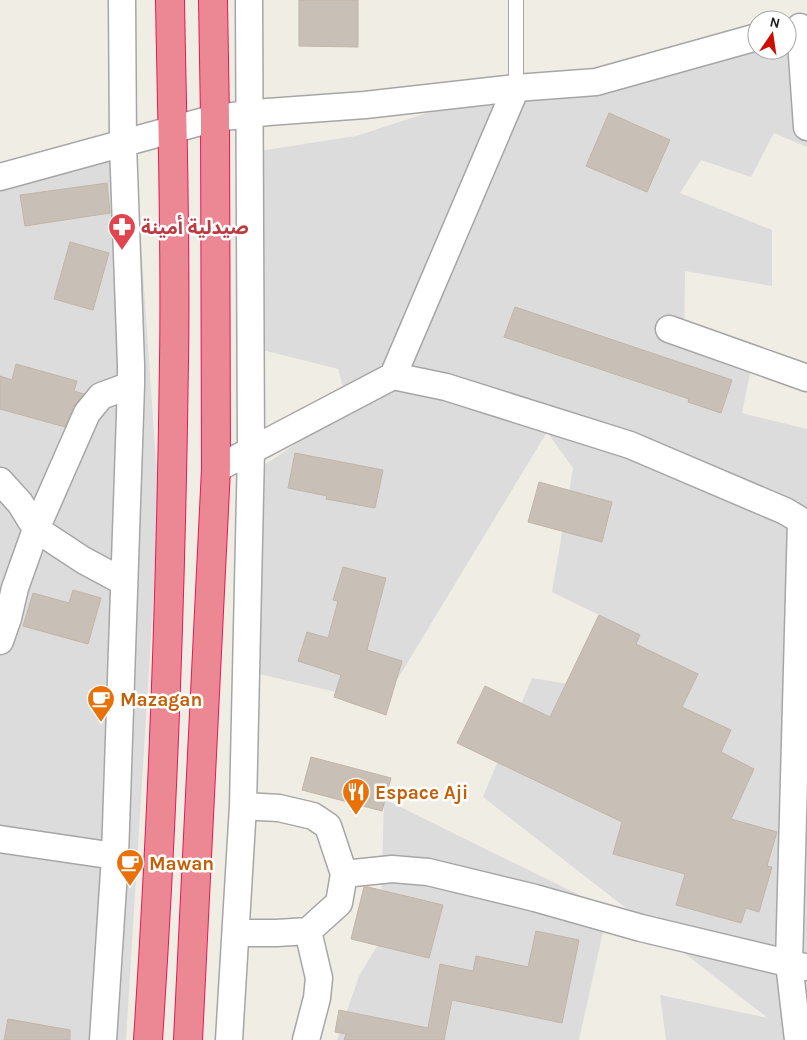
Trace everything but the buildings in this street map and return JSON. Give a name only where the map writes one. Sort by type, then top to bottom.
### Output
[{"type":"highway","points":[[148,1040],[170,589],[174,358],[173,130],[170,0]]},
{"type":"highway","points":[[188,1040],[216,469],[213,0]]},
{"type":"street","points":[[103,1040],[115,856],[132,365],[123,144],[122,0]]},
{"type":"street","points":[[229,1040],[243,806],[251,451],[249,0]]},
{"type":"street","points":[[798,27],[807,127]]},
{"type":"street","points":[[0,177],[215,118],[365,105],[516,88],[596,82],[747,40]]},
{"type":"street","points":[[216,469],[393,376],[516,88]]},
{"type":"street","points":[[669,328],[807,378]]},
{"type":"street","points":[[393,376],[446,387],[630,444],[785,511],[804,522],[798,1040]]},
{"type":"street","points":[[0,641],[36,529],[87,413],[101,396],[131,385]]},
{"type":"street","points":[[0,481],[20,503],[36,529],[82,560],[124,582]]},
{"type":"street","points":[[236,933],[277,933],[308,930],[339,904],[344,874],[328,826],[313,816],[279,808],[243,806]]},
{"type":"street","points":[[0,839],[115,856]]},
{"type":"street","points":[[344,874],[392,869],[428,872],[535,898],[641,928],[798,965]]},
{"type":"street","points":[[306,1040],[317,998],[319,978],[308,930]]},
{"type":"lane","points":[[516,0],[516,88]]},
{"type":"shaded area","points":[[807,38],[807,147],[774,133],[751,177],[701,160],[680,193],[772,230],[772,286],[685,271],[684,342],[753,358],[742,413],[807,429],[807,1040],[666,1040],[660,995],[768,1018],[483,797],[532,678],[588,687],[630,630],[552,592],[573,468],[547,432],[383,703],[255,673],[239,482],[349,408],[338,369],[242,345],[239,154],[356,136],[541,76],[747,46],[747,60],[797,60],[797,40]]},
{"type":"shaded area","points":[[133,127],[159,507],[126,1040],[0,1040],[0,168]]},
{"type":"shaded area","points":[[384,799],[608,909],[579,1040],[337,1040],[359,976],[380,941]]},
{"type":"place","name":"صيدلية أمينة","points":[[122,251]]},
{"type":"place","name":"Mazagan","points":[[101,723]]},
{"type":"place","name":"Espace Aji","points":[[356,816]]},
{"type":"place","name":"Mawan","points":[[130,887]]}]
